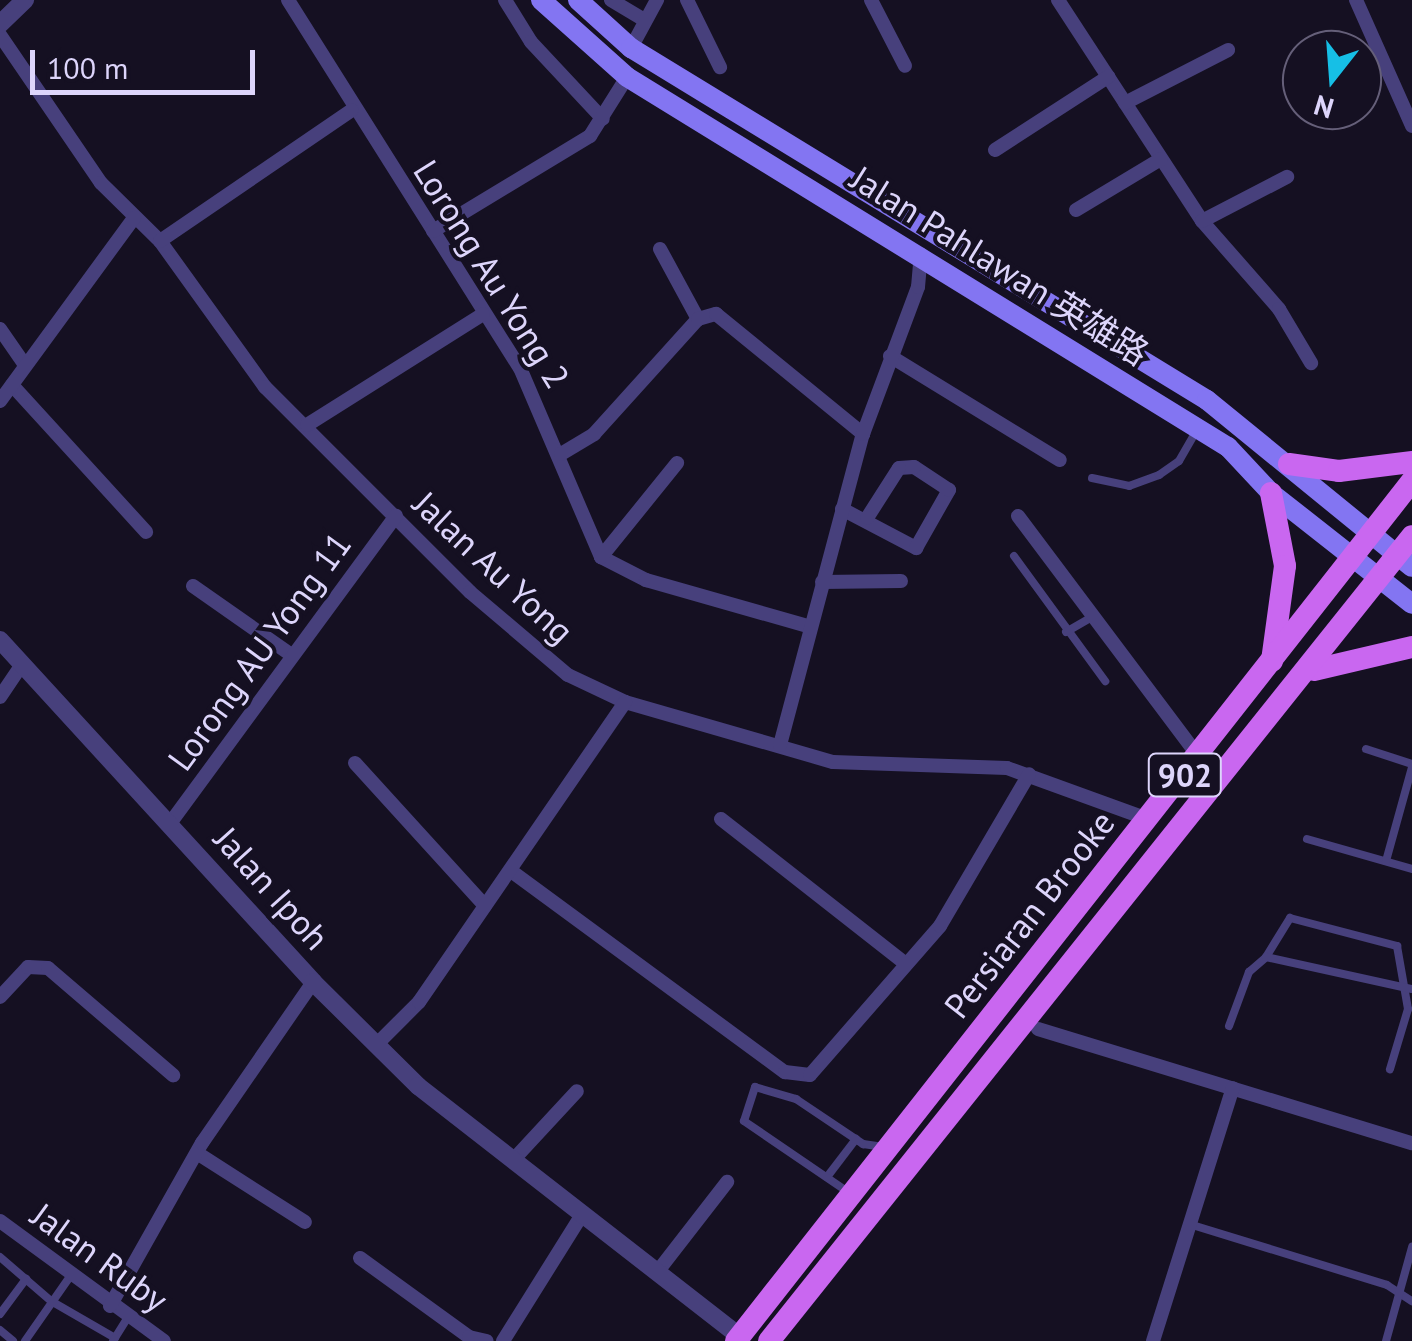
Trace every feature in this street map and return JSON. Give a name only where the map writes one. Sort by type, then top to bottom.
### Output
[{"type":"main road","name":"Jalan Pahlawan 英雄路","points":[[541,0],[628,77],[1198,428],[1250,465],[1271,494],[1412,604]]},
{"type":"main road","name":"Jalan Pahlawan 英雄路","points":[[578,0],[631,48],[1207,400],[1405,561]]},
{"type":"main road","points":[[1290,464],[1339,470],[1412,462]]},
{"type":"main road","name":"Persiaran Brooke","points":[[770,1341],[1148,819],[1355,559],[1412,481]]},
{"type":"main road","points":[[1271,494],[1285,566],[1272,665]]},
{"type":"main road","name":"Persiaran Brooke","points":[[965,1072],[1312,670],[1381,579],[1405,561],[1412,536]]},
{"type":"main road","points":[[1312,670],[1412,647]]},
{"type":"main road","name":"Persiaran Brooke","points":[[738,1339],[892,1148],[943,1100]]},
{"type":"street","points":[[0,24],[26,0]]},
{"type":"street","name":"Lorong Au Yong 2","points":[[288,0],[352,110],[520,368],[561,454],[601,557]]},
{"type":"street","points":[[505,0],[531,42],[603,119]]},
{"type":"street","points":[[610,0],[644,20]]},
{"type":"street","points":[[631,48],[657,0]]},
{"type":"street","points":[[687,0],[720,68]]},
{"type":"street","points":[[870,0],[905,66]]},
{"type":"street","points":[[1058,0],[1202,221],[1279,309],[1312,363]]},
{"type":"street","points":[[1356,0],[1412,126]]},
{"type":"street","name":"Jalan Au Yong","points":[[0,35],[101,183],[160,242],[266,387],[540,656],[625,702],[833,762],[1029,774],[1148,819]]},
{"type":"street","points":[[1125,103],[1228,50]]},
{"type":"street","points":[[433,231],[550,164],[603,119],[628,77]]},
{"type":"street","points":[[995,150],[1108,78]]},
{"type":"street","points":[[1400,95],[1412,80]]},
{"type":"street","points":[[160,242],[352,110]]},
{"type":"street","points":[[1076,210],[1161,159]]},
{"type":"street","points":[[1202,221],[1287,177]]},
{"type":"street","points":[[0,401],[134,218]]},
{"type":"street","points":[[660,249],[698,319]]},
{"type":"street","points":[[780,745],[808,626],[863,434],[918,287],[921,254]]},
{"type":"street","points":[[918,287],[956,276]]},
{"type":"street","points":[[307,424],[483,314]]},
{"type":"street","points":[[561,454],[602,426],[698,319],[720,314],[863,434]]},
{"type":"street","points":[[0,329],[25,365]]},
{"type":"street","points":[[890,356],[1060,460]]},
{"type":"street","points":[[12,385],[146,532]]},
{"type":"street","points":[[677,463],[601,557],[646,580],[808,626]]},
{"type":"street","points":[[842,509],[867,518],[916,548],[949,490],[914,467],[900,468],[867,518]]},
{"type":"street","name":"Lorong AU Yong 11","points":[[171,822],[290,654],[396,516]]},
{"type":"street","points":[[1018,516],[1090,618],[1199,758]]},
{"type":"street","points":[[822,582],[901,581]]},
{"type":"street","points":[[193,586],[290,654]]},
{"type":"street","name":"Jalan Ipoh","points":[[0,640],[171,822],[313,982],[376,1044],[738,1339]]},
{"type":"street","points":[[0,697],[22,664]]},
{"type":"street","points":[[376,1044],[419,1002],[625,702]]},
{"type":"street","points":[[355,764],[485,906]]},
{"type":"street","points":[[511,871],[618,955],[800,1077],[816,1072],[906,964],[1003,829],[1029,774]]},
{"type":"street","points":[[721,819],[906,964]]},
{"type":"street","points":[[0,997],[28,966],[48,968],[172,1075]]},
{"type":"street","points":[[110,1306],[196,1153],[313,982]]},
{"type":"street","points":[[1038,1029],[1412,1144]]},
{"type":"street","points":[[1154,1341],[1233,1088]]},
{"type":"street","points":[[515,1158],[577,1091]]},
{"type":"street","points":[[196,1153],[306,1222]]},
{"type":"street","points":[[658,1272],[727,1182]]},
{"type":"street","points":[[503,1341],[583,1214]]},
{"type":"street","name":"Jalan Ruby","points":[[0,1221],[126,1320],[164,1341]]},
{"type":"street","points":[[360,1258],[469,1336],[487,1341]]},
{"type":"lane","points":[[1092,478],[1130,486],[1159,475],[1179,461],[1198,428]]},
{"type":"lane","points":[[1014,556],[1066,632],[1106,680]]},
{"type":"lane","points":[[1066,632],[1090,618]]},
{"type":"lane","points":[[1366,750],[1412,766],[1386,862]]},
{"type":"lane","points":[[1307,839],[1412,869]]},
{"type":"lane","points":[[1229,1026],[1249,972],[1266,956],[1281,922],[1306,917],[1397,946],[1411,989],[1390,1070]]},
{"type":"lane","points":[[1266,956],[1411,989]]},
{"type":"lane","points":[[796,1099],[800,1077]]},
{"type":"lane","points":[[852,1195],[741,1118],[758,1086],[796,1099],[856,1139],[892,1148]]},
{"type":"lane","points":[[827,1178],[856,1139]]},
{"type":"lane","points":[[1189,1224],[1412,1301]]},
{"type":"lane","points":[[1386,1341],[1412,1247]]},
{"type":"lane","points":[[0,1257],[52,1301],[114,1339],[126,1320]]},
{"type":"lane","points":[[25,1341],[69,1278]]},
{"type":"lane","points":[[0,1314],[26,1279]]},
{"type":"lane","points":[[0,1330],[13,1341]]}]
